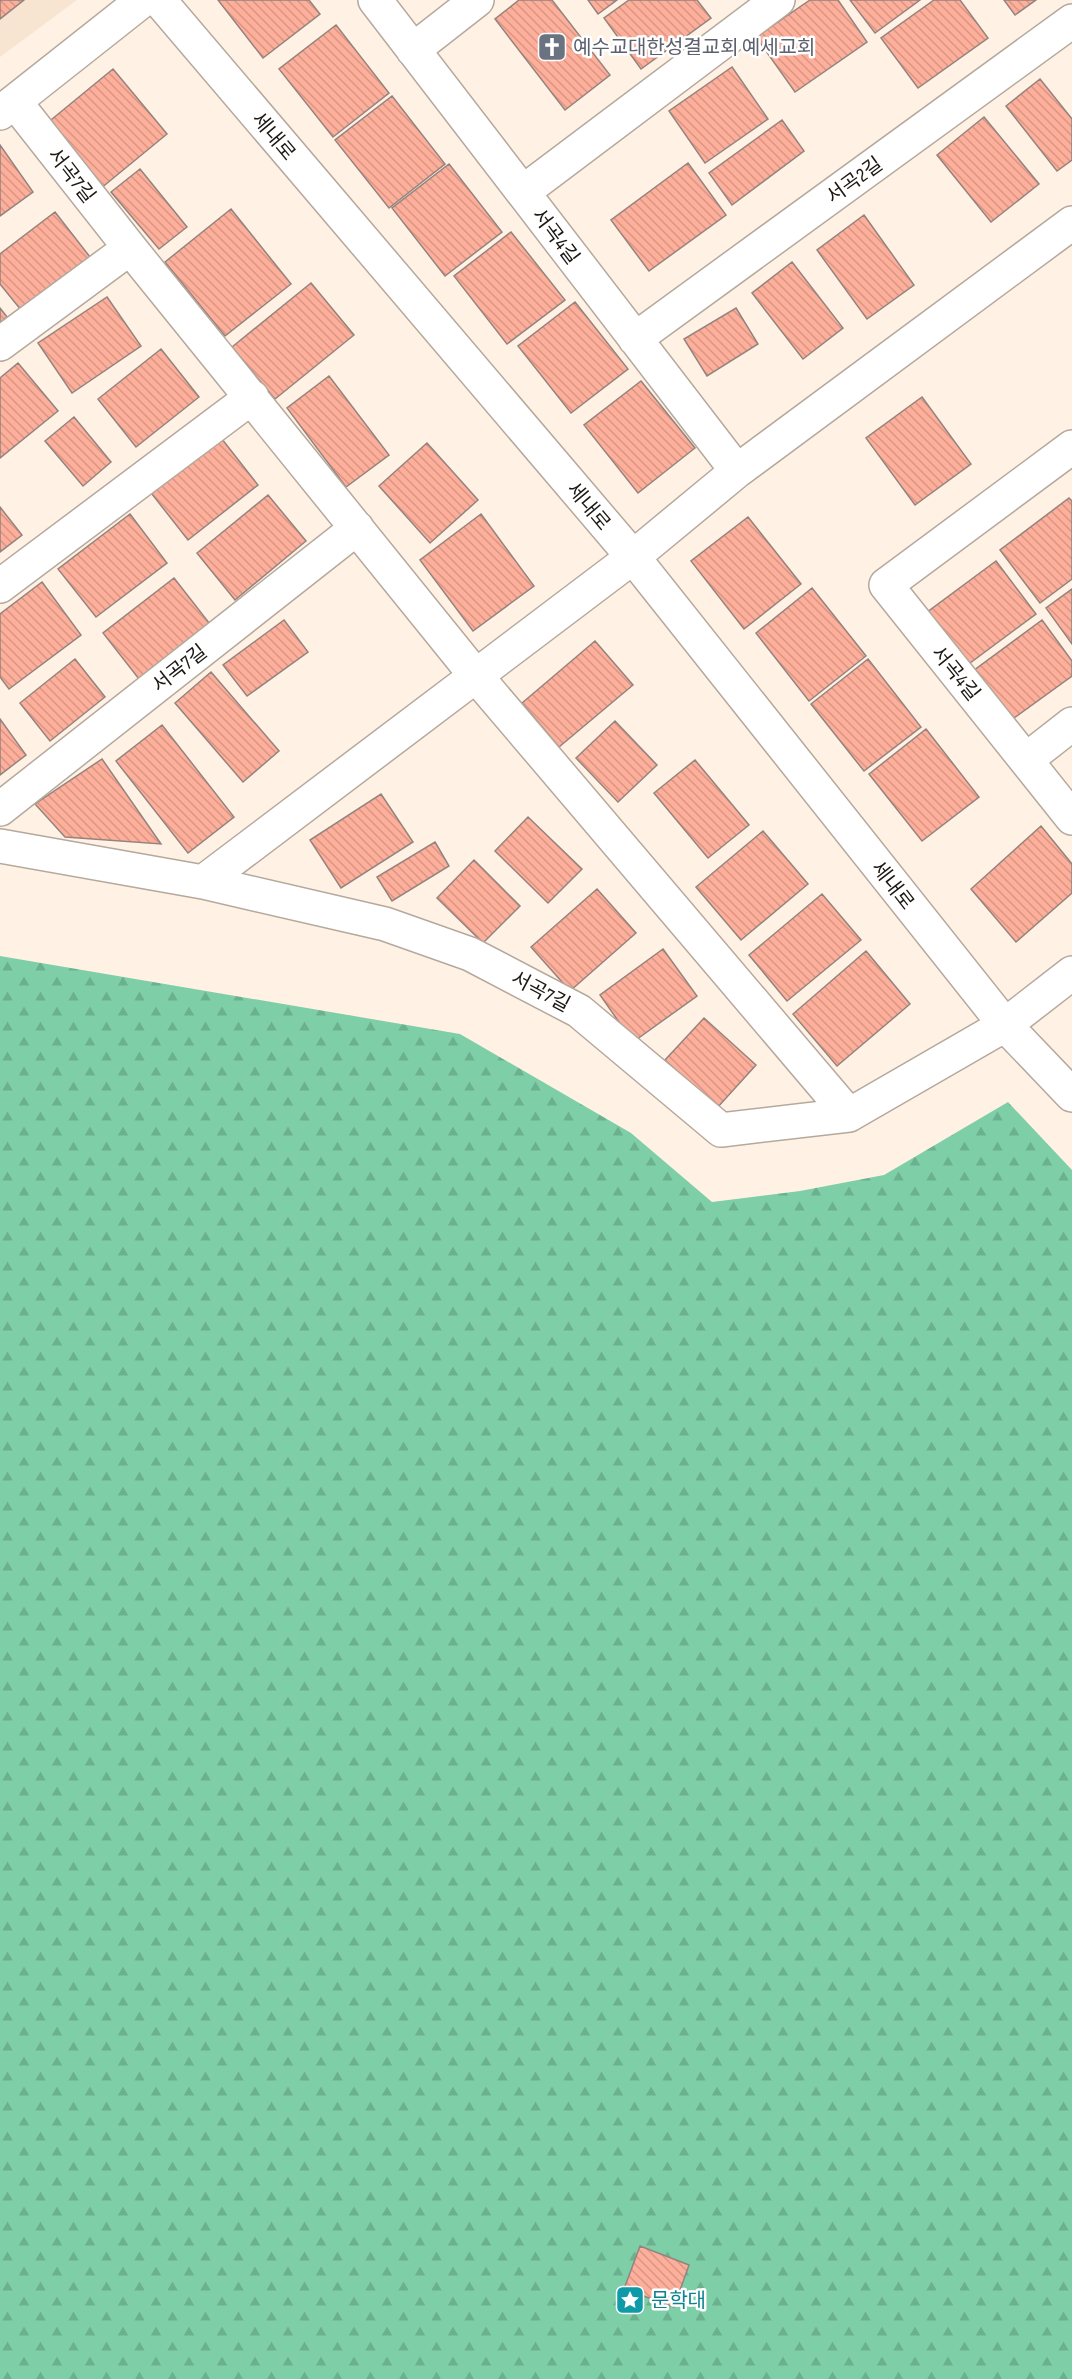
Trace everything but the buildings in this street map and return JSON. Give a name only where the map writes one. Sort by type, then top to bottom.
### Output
[{"type":"street","name":"서곡7길","points":[[143,0],[8,108],[130,248],[476,676],[849,1114]]},
{"type":"street","name":"세내로","points":[[159,0],[633,557],[1005,1025],[1072,1095]]},
{"type":"street","name":"서곡4길","points":[[375,0],[737,471]]},
{"type":"street","points":[[413,50],[477,0]]},
{"type":"street","points":[[523,192],[778,0]]},
{"type":"street","name":"서곡2길","points":[[635,339],[1072,21]]},
{"type":"street","points":[[203,882],[633,557],[737,471],[1072,223]]},
{"type":"street","points":[[0,344],[130,248]]},
{"type":"street","points":[[0,586],[252,397]]},
{"type":"street","name":"서곡4길","points":[[1072,447],[886,585],[1072,818]]},
{"type":"street","name":"서곡7길","points":[[0,808],[357,528]]},
{"type":"street","points":[[1026,760],[1072,724]]},
{"type":"street","name":"서곡7길","points":[[0,846],[203,882],[384,924],[470,954],[579,1011],[721,1130],[849,1114],[1005,1025]]},
{"type":"street","points":[[1005,1025],[1072,972]]},
{"type":"shaded area","points":[[0,0],[77,0],[0,57]]},
{"type":"green space","points":[[0,956],[460,1034],[631,1133],[712,1202],[800,1191],[884,1175],[1008,1102],[1072,1170],[1072,2379],[0,2379]]},
{"type":"place","name":"예수교대한성결교회 예세교회","points":[[552,47]]},
{"type":"place","name":"문학대","points":[[630,2300]]}]
